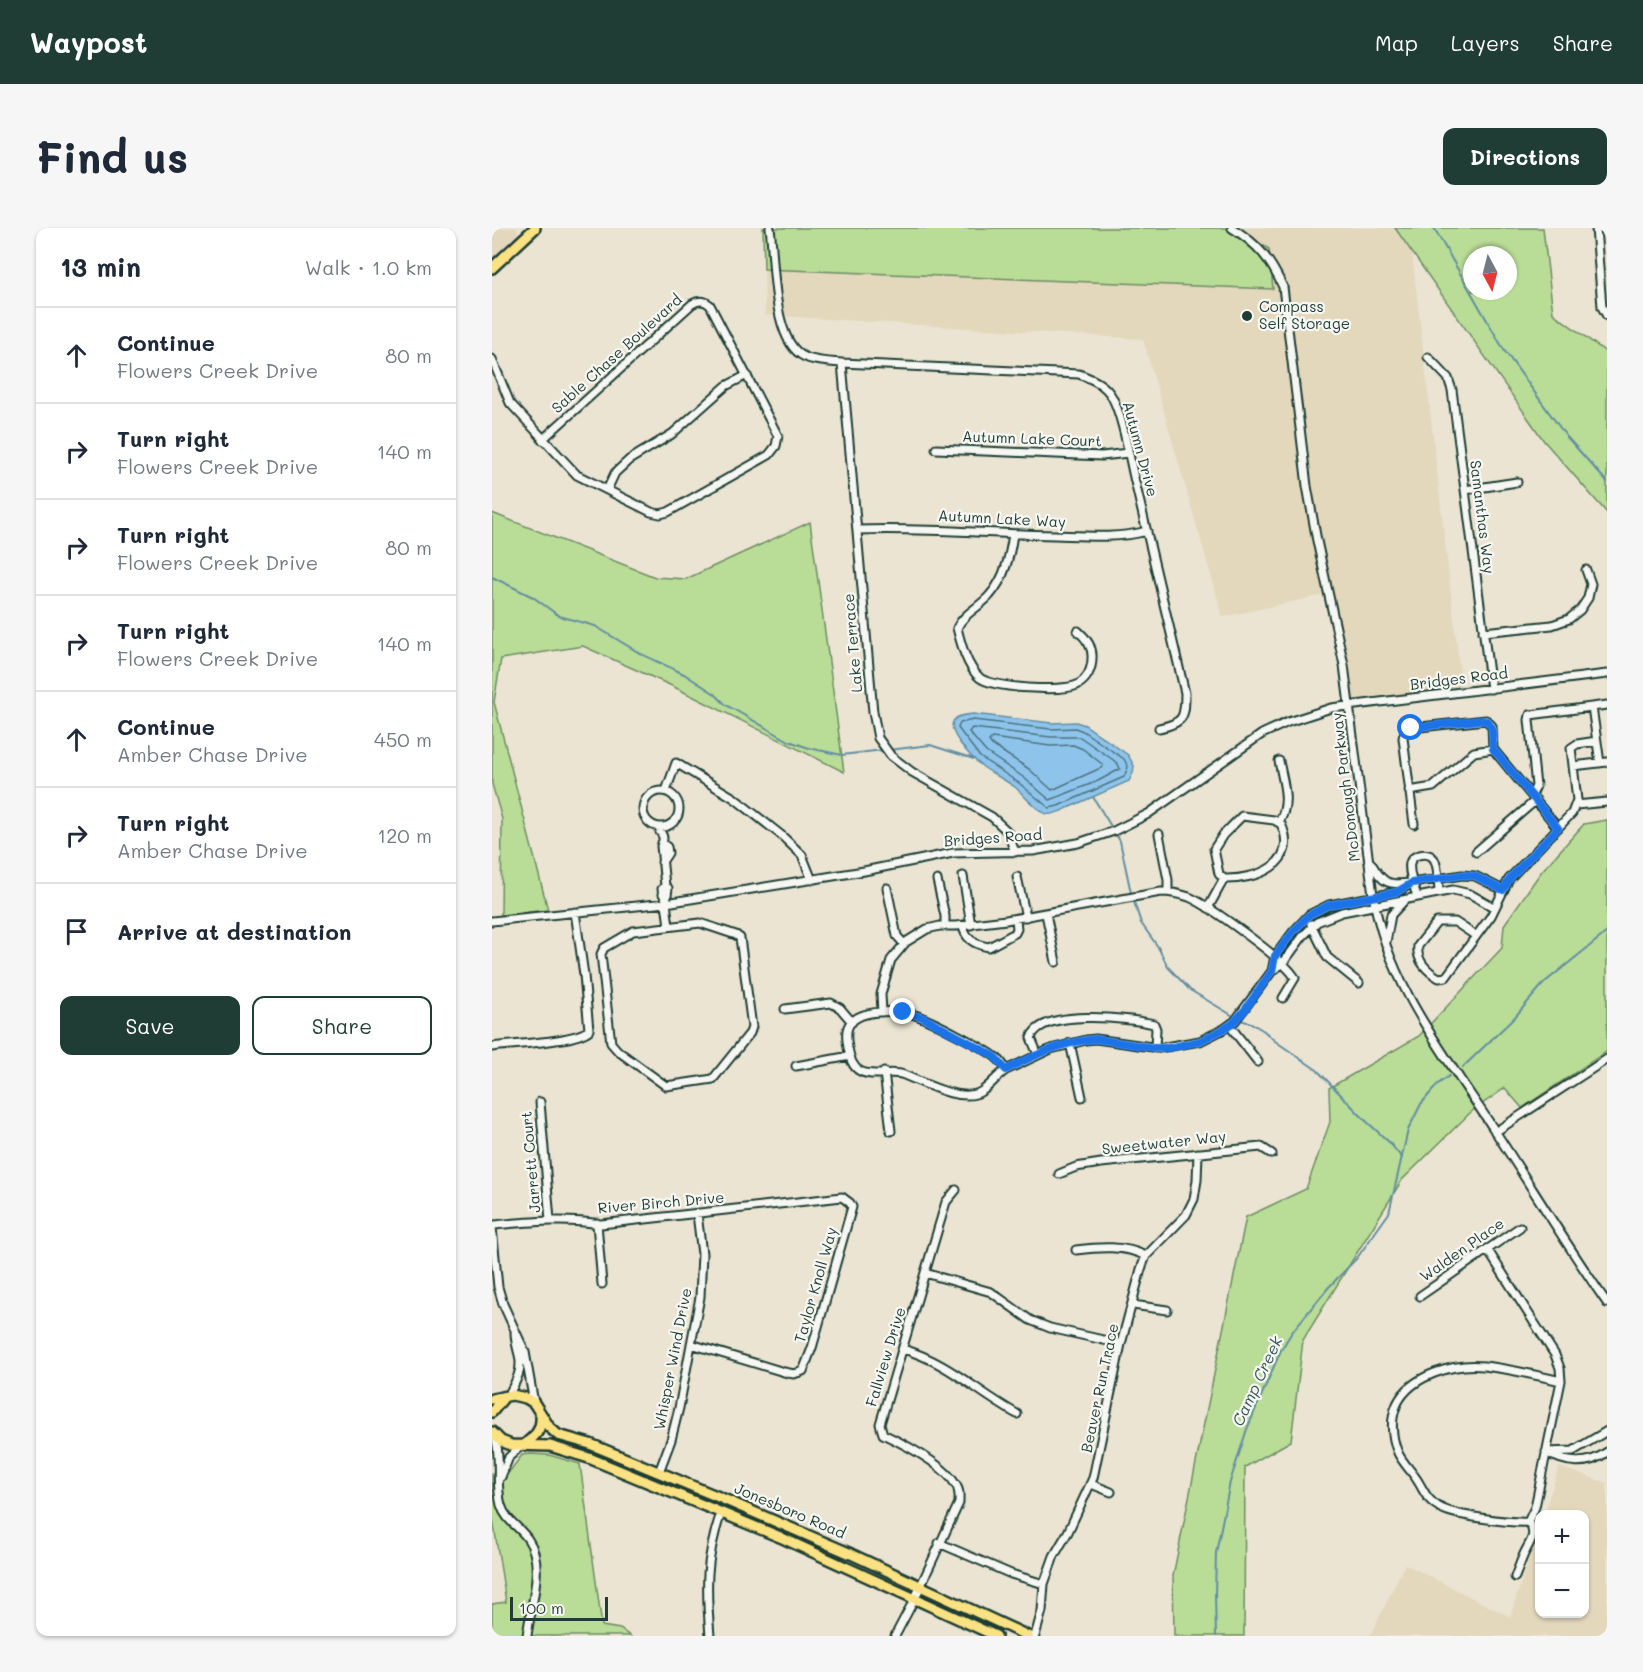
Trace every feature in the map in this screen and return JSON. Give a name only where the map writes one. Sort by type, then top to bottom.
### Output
[{"type":"main road","points":[[492,268],[535,228]]},
{"type":"main road","points":[[492,1412],[506,1396]]},
{"type":"main road","points":[[492,1399],[521,1396],[534,1403]]},
{"type":"main road","name":"Jonesboro Road","points":[[534,1403],[549,1427],[558,1435],[590,1444],[660,1472],[1028,1636]]},
{"type":"main road","points":[[522,1445],[540,1430],[542,1416]]},
{"type":"main road","name":"Jonesboro Road","points":[[493,1434],[506,1444],[550,1446],[572,1451],[721,1512],[996,1636]]},
{"type":"street","name":"Autumn Drive","points":[[770,228],[778,314],[784,332],[804,357],[842,363],[1079,374],[1094,380],[1112,396],[1128,453],[1185,693],[1185,711],[1181,719],[1174,724],[1159,728]]},
{"type":"street","name":"McDonough Parkway","points":[[1232,228],[1261,249],[1274,267],[1283,287],[1307,486],[1344,665],[1373,896],[1385,945],[1405,990],[1607,1303]]},
{"type":"street","points":[[1596,228],[1602,307],[1607,316]]},
{"type":"street","name":"Sable Chase Boulevard","points":[[492,359],[510,404],[542,440],[577,475],[651,512],[663,514],[769,455],[776,446],[778,432],[710,305],[699,301],[692,304],[542,440]]},
{"type":"street","name":"Samanthas Way","points":[[1428,357],[1448,378],[1452,390],[1491,689]]},
{"type":"street","name":"Lake Terrace","points":[[842,363],[873,712],[878,738],[891,756],[912,772],[992,817],[1007,831],[1015,852]]},
{"type":"street","points":[[608,490],[615,473],[629,460],[672,434],[726,387],[747,375]]},
{"type":"street","name":"Autumn Lake Court","points":[[936,449],[1102,456],[1128,453]]},
{"type":"street","points":[[1465,490],[1517,482]]},
{"type":"street","name":"Autumn Lake Way","points":[[857,530],[906,528],[1013,534],[1129,536],[1147,531]]},
{"type":"street","points":[[1013,534],[1010,558],[991,595],[961,621],[957,628],[974,672],[982,680],[1000,685],[1052,688],[1078,685],[1092,666],[1093,654],[1085,636],[1078,631]]},
{"type":"street","points":[[1483,632],[1552,624],[1569,619],[1581,610],[1588,598],[1591,584],[1586,570]]},
{"type":"street","name":"Bridges Road","points":[[492,921],[666,901],[812,879],[953,853],[1033,851],[1078,843],[1114,831],[1148,814],[1262,734],[1311,714],[1331,708],[1607,675]]},
{"type":"street","points":[[1476,852],[1534,798],[1536,786],[1530,715],[1607,705]]},
{"type":"street","points":[[1573,766],[1603,763],[1592,707]]},
{"type":"street","points":[[1414,824],[1403,736],[1409,728],[1486,720],[1492,726],[1493,749],[1558,828]]},
{"type":"street","points":[[1476,936],[1455,922],[1437,922],[1417,950],[1427,970],[1439,978],[1444,978],[1476,936],[1495,908],[1511,877],[1572,813],[1576,805],[1572,747],[1597,741]]},
{"type":"street","points":[[1409,791],[1430,788],[1472,753],[1493,749]]},
{"type":"street","points":[[1279,761],[1286,800],[1279,822]]},
{"type":"street","points":[[666,791],[676,763],[734,798],[782,835],[802,855],[812,879]]},
{"type":"street","points":[[660,829],[644,817],[643,804],[655,791],[666,791],[676,799],[679,810],[671,824],[660,829],[657,835],[658,842],[662,844],[665,886],[669,893],[666,901],[669,926]]},
{"type":"street","points":[[1576,805],[1607,802]]},
{"type":"street","points":[[1248,816],[1279,822],[1285,842],[1278,863],[1263,872],[1224,879],[1219,874],[1214,849],[1235,820],[1248,816]]},
{"type":"street","points":[[1159,834],[1168,880],[1168,892]]},
{"type":"street","points":[[1417,896],[1412,883],[1411,861],[1421,855],[1430,855],[1434,859],[1439,892]]},
{"type":"street","points":[[1368,859],[1379,877],[1386,882],[1400,885],[1467,875],[1503,890]]},
{"type":"street","points":[[963,876],[966,935],[969,939],[989,947],[1015,933],[1016,919]]},
{"type":"street","points":[[1017,877],[1026,917]]},
{"type":"street","points":[[1208,908],[1224,879]]},
{"type":"street","points":[[937,880],[945,926]]},
{"type":"street","points":[[1272,971],[1275,956],[1313,912],[1335,903],[1397,892],[1412,883]]},
{"type":"street","points":[[887,888],[897,936],[904,944]]},
{"type":"street","points":[[882,1012],[880,998],[887,968],[904,944],[927,929],[1016,919],[1147,893],[1168,892],[1186,896],[1208,908],[1283,963],[1295,978],[1283,998]]},
{"type":"street","points":[[1006,1070],[994,1056],[922,1017],[903,1012],[882,1012],[866,1016],[852,1022],[847,1031],[850,1056],[855,1068],[861,1072],[898,1072],[949,1092],[966,1095],[983,1090],[1006,1070],[1070,1043],[1096,1039],[1169,1048],[1194,1042],[1230,1026],[1245,1010],[1272,971],[1283,963],[1312,925],[1336,914],[1439,892],[1463,892],[1495,908]]},
{"type":"street","points":[[1385,945],[1391,915],[1404,901]]},
{"type":"street","points":[[492,1047],[564,1039],[583,1035],[589,1030],[575,912]]},
{"type":"street","points":[[1046,914],[1056,962]]},
{"type":"street","points":[[1307,917],[1327,957],[1359,983]]},
{"type":"street","points":[[704,923],[736,935],[741,940],[752,1027],[750,1033],[710,1081],[663,1085],[618,1051],[611,1043],[602,952],[631,931],[669,926],[704,923]]},
{"type":"street","points":[[785,1009],[831,1003],[840,1008],[852,1022]]},
{"type":"street","points":[[1038,1055],[1030,1038],[1032,1033],[1052,1022],[1074,1017],[1154,1024],[1155,1048]]},
{"type":"street","points":[[1230,1026],[1258,1062]]},
{"type":"street","points":[[1070,1043],[1082,1097]]},
{"type":"street","points":[[796,1066],[850,1056]]},
{"type":"street","points":[[1495,1132],[1607,1059]]},
{"type":"street","points":[[884,1072],[891,1131]]},
{"type":"street","name":"Jarrett Court","points":[[540,1102],[550,1220]]},
{"type":"street","name":"Sweetwater Way","points":[[1059,1174],[1076,1167],[1101,1162],[1261,1147],[1272,1154]]},
{"type":"street","name":"Beaver Run Trace","points":[[1035,1636],[1042,1611],[1044,1584],[1054,1556],[1091,1484],[1101,1446],[1121,1344],[1146,1257],[1186,1215],[1196,1190],[1198,1153]]},
{"type":"street","name":"Fallview Drive","points":[[895,1636],[959,1503],[959,1491],[946,1473],[883,1434],[880,1424],[946,1202],[956,1190]]},
{"type":"street","name":"Taylor Knoll Way","points":[[692,1344],[781,1372],[794,1374],[803,1371],[812,1348],[852,1207],[842,1197],[832,1198]]},
{"type":"street","name":"River Birch Drive","points":[[492,1226],[550,1220],[597,1223],[832,1198]]},
{"type":"street","name":"Whisper Wind Drive","points":[[660,1472],[671,1440],[692,1344],[702,1278],[702,1254],[697,1214]]},
{"type":"street","points":[[597,1223],[602,1284]]},
{"type":"street","points":[[492,1226],[498,1287],[525,1352],[534,1403]]},
{"type":"street","name":"Walden Place","points":[[1419,1296],[1520,1227]]},
{"type":"street","points":[[1076,1250],[1122,1248],[1146,1257]]},
{"type":"street","points":[[1487,1249],[1555,1355],[1560,1368],[1561,1381],[1535,1507],[1528,1522]]},
{"type":"street","points":[[925,1273],[991,1292],[1030,1320],[1050,1328],[1121,1344]]},
{"type":"street","points":[[1133,1305],[1167,1310]]},
{"type":"street","points":[[506,1396],[518,1378],[520,1368],[515,1332]]},
{"type":"street","points":[[903,1349],[941,1363],[978,1390],[1017,1414]]},
{"type":"street","points":[[1528,1522],[1450,1512],[1435,1505],[1425,1495],[1398,1453],[1394,1438],[1394,1416],[1401,1397],[1414,1384],[1422,1378],[1447,1370],[1483,1366],[1561,1381]]},
{"type":"street","points":[[1546,1452],[1581,1448],[1607,1431]]},
{"type":"street","points":[[493,1434],[499,1448],[499,1493],[503,1511],[528,1539],[536,1555],[537,1574],[527,1636]]},
{"type":"street","points":[[500,1480],[509,1457],[522,1445]]},
{"type":"street","points":[[1567,1460],[1568,1451]]},
{"type":"street","points":[[1546,1452],[1555,1457],[1577,1462],[1589,1462],[1607,1452]]},
{"type":"street","points":[[1091,1484],[1111,1492]]},
{"type":"street","points":[[710,1636],[706,1586],[713,1536],[721,1512]]},
{"type":"street","points":[[1515,1577],[1525,1551],[1533,1538],[1532,1528],[1528,1522]]},
{"type":"street","points":[[939,1543],[1011,1574],[1044,1584]]},
{"type":"shaded area","points":[[492,228],[517,228],[519,245],[492,270]]},
{"type":"shaded area","points":[[1235,228],[1395,228],[1412,253],[1462,691],[1351,704],[1328,594],[1223,617],[1143,339],[765,315],[764,269],[1272,289]]},
{"type":"shaded area","points":[[1559,1467],[1607,1483],[1607,1636],[1370,1636],[1405,1564],[1510,1617],[1535,1539],[1535,1618],[1589,1618],[1589,1510],[1545,1510]]},
{"type":"green space","points":[[763,228],[1235,228],[1269,249],[1273,289],[764,269]]},
{"type":"green space","points":[[1395,228],[1543,228],[1553,313],[1607,353],[1607,513],[1544,441]]},
{"type":"green space","points":[[492,513],[655,577],[686,579],[810,522],[844,772],[672,686],[583,646],[501,659],[494,702],[548,910],[501,915],[502,819],[492,784]]},
{"type":"green space","points":[[1607,820],[1607,1051],[1522,1108],[1505,1088],[1471,1112],[1402,1180],[1303,1340],[1291,1441],[1245,1467],[1244,1636],[1174,1636],[1173,1576],[1246,1217],[1306,1189],[1330,1122],[1329,1088],[1419,1036],[1502,948],[1504,925],[1541,872],[1584,824]]},
{"type":"green space","points":[[522,1455],[549,1455],[580,1464],[602,1626],[620,1629],[630,1636],[492,1636],[492,1604],[506,1602],[492,1513],[492,1473],[507,1475]]},
{"type":"water","points":[[973,714],[1052,723],[1076,722],[1085,725],[1128,755],[1134,766],[1133,773],[1129,781],[1057,812],[1047,814],[1034,806],[1015,787],[983,767],[961,744],[952,724],[959,717]]},
{"type":"waterway","points":[[1434,228],[1504,350],[1566,436],[1607,482]]},
{"type":"waterway","points":[[492,577],[533,597],[559,616],[595,626],[641,654],[684,674],[715,694],[726,705],[789,741],[842,755],[883,750]]},
{"type":"waterway","points":[[889,750],[930,745],[974,759]]},
{"type":"waterway","points":[[1093,797],[1120,841],[1131,893],[1141,923],[1158,947],[1168,967],[1190,990],[1235,1017]]},
{"type":"waterway","name":"Camp Creek","points":[[1463,1067],[1514,1018],[1545,982],[1607,932]]},
{"type":"waterway","points":[[1240,1020],[1251,1023],[1264,1031],[1317,1070],[1402,1158]]},
{"type":"waterway","name":"Camp Creek","points":[[1216,1636],[1216,1553],[1230,1482],[1247,1429],[1281,1350],[1292,1332],[1328,1288],[1357,1258],[1389,1213],[1408,1130],[1421,1104],[1438,1084],[1449,1076]]},
{"type":"place","name":"Compass Self Storage","points":[[1247,316]]},
{"type":"route","points":[[903,1012],[922,1017],[994,1056],[1000,1060],[1006,1070],[1051,1049],[1086,1040],[1096,1039],[1159,1048],[1186,1045],[1210,1037],[1235,1021],[1272,971],[1275,956],[1293,932],[1313,912],[1343,901],[1397,892],[1412,883],[1462,875],[1475,876],[1503,890],[1511,877],[1558,828],[1493,749],[1492,728],[1486,720],[1411,728]]}]
